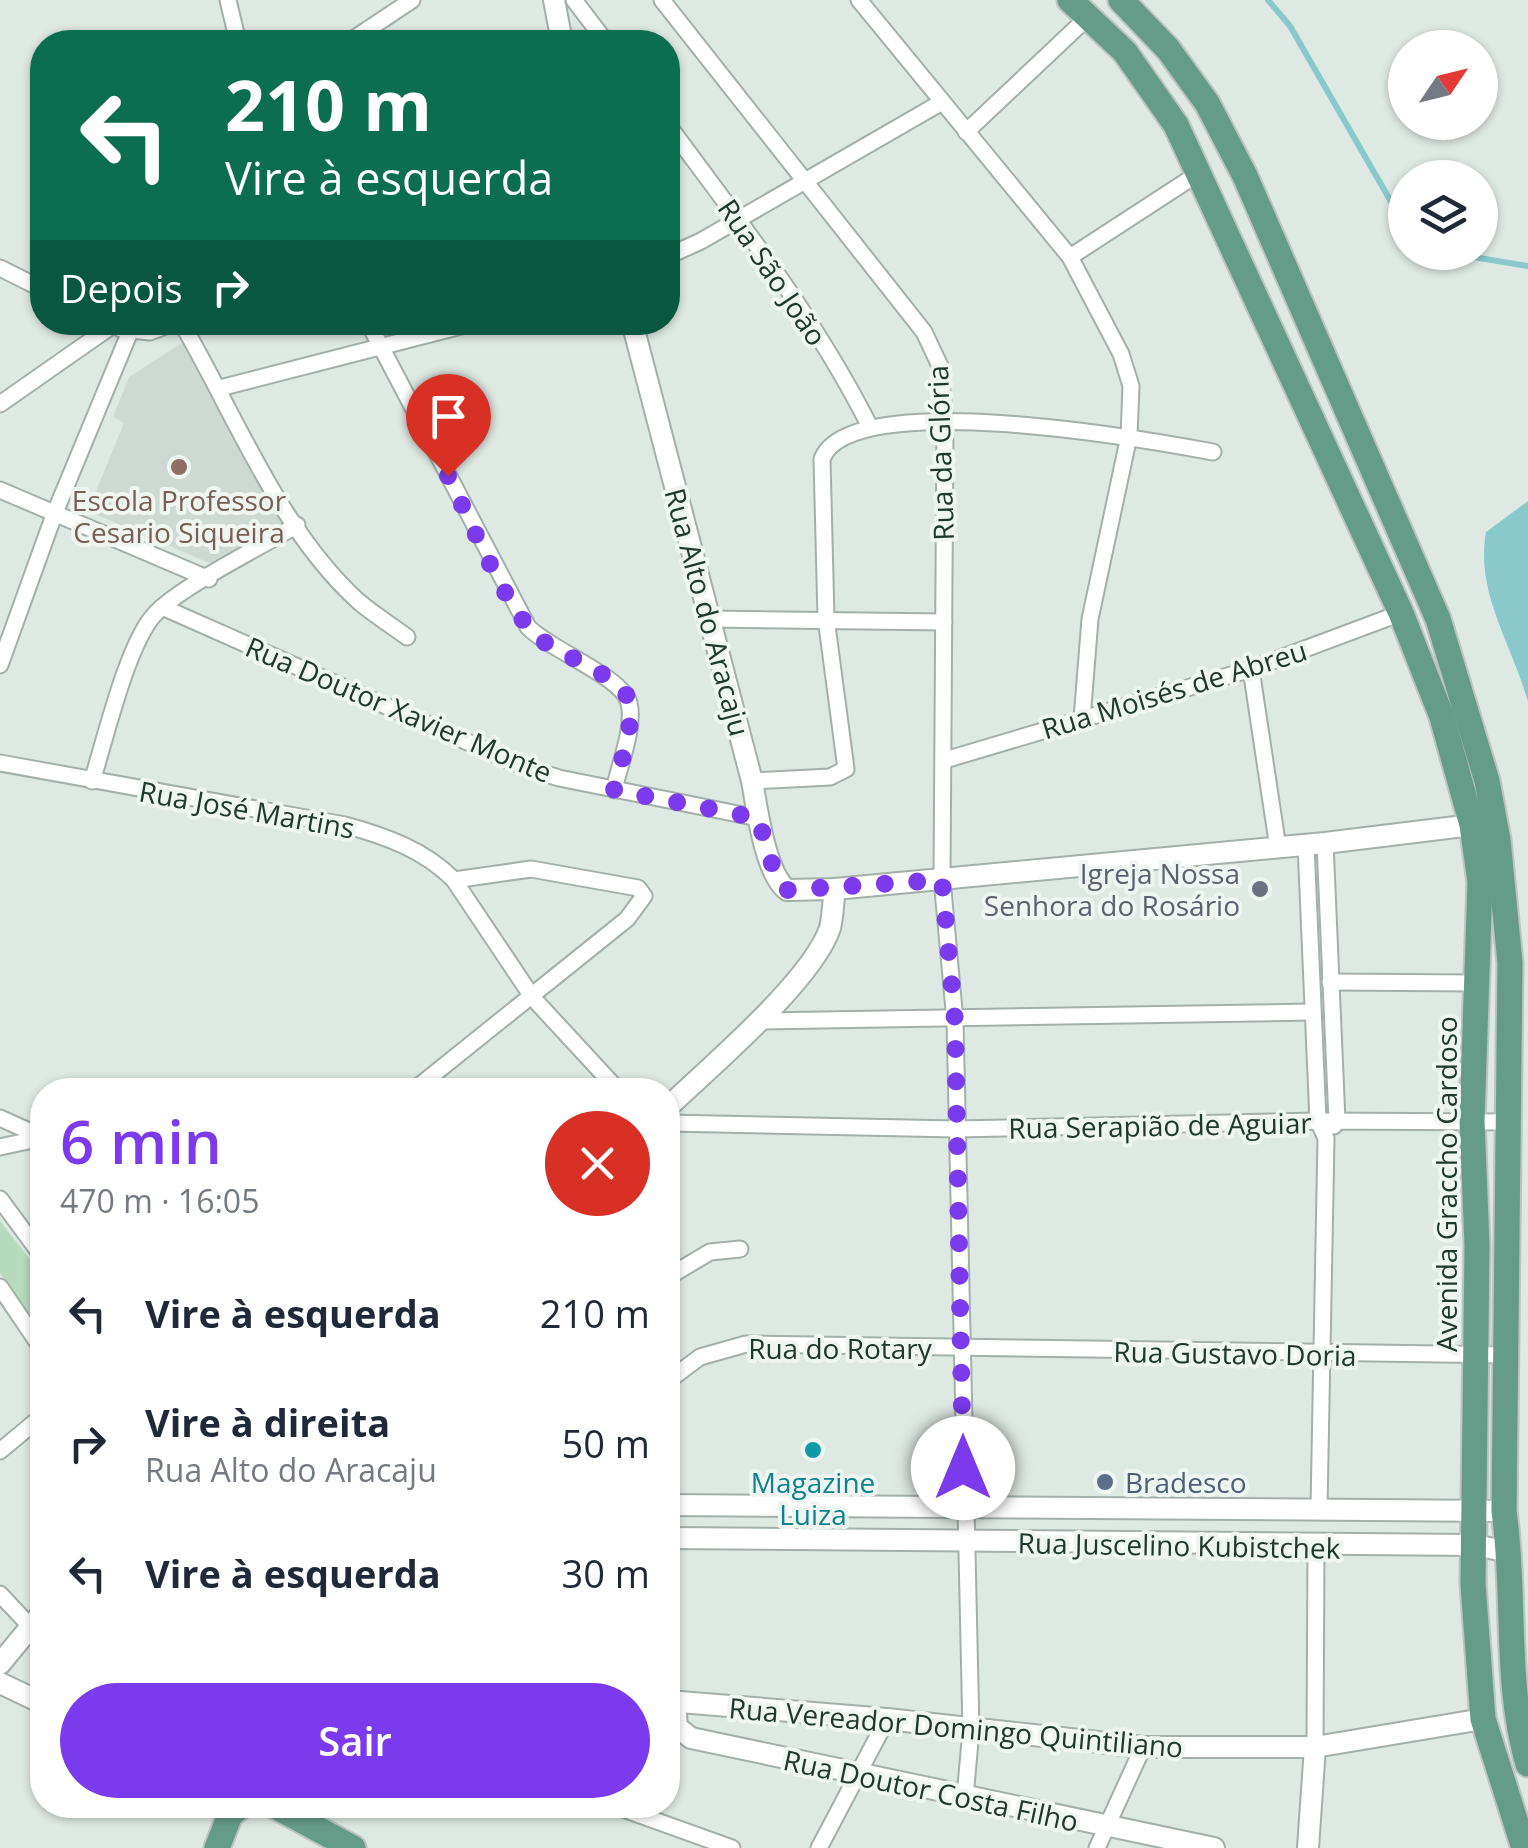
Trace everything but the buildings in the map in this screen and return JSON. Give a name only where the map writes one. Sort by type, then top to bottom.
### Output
[{"type":"main road","points":[[1121,0],[1168,48],[1208,103],[1245,176],[1438,619],[1487,781],[1498,840],[1511,1022],[1504,1511],[1510,1552],[1513,1682],[1528,1764]]},
{"type":"main road","name":"Avenida Graccho Cardoso","points":[[1079,8],[1152,87],[1199,174],[1401,613],[1442,717],[1472,824],[1480,882],[1472,1121],[1476,1354],[1472,1511],[1484,1719],[1524,1848]]},
{"type":"main road","points":[[1365,534],[1397,520]]},
{"type":"main road","points":[[1476,1022],[1511,1022]]},
{"type":"main road","points":[[218,1848],[229,1818]]},
{"type":"main road","points":[[297,1818],[351,1848]]},
{"type":"street","points":[[228,0],[235,30]]},
{"type":"street","points":[[367,30],[412,0]]},
{"type":"street","points":[[554,0],[560,30]]},
{"type":"street","points":[[574,0],[597,30]]},
{"type":"street","name":"Rua da Glória","points":[[662,0],[936,349],[944,424],[942,880],[955,1021],[971,1730],[964,1797]]},
{"type":"street","points":[[859,0],[1070,257],[1121,354],[1131,386],[1129,436],[1090,619],[1082,719]]},
{"type":"street","points":[[966,132],[1079,8]]},
{"type":"street","points":[[680,250],[942,102]]},
{"type":"street","name":"Rua São João","points":[[680,141],[847,381],[869,425]]},
{"type":"street","points":[[1070,257],[1199,174]]},
{"type":"street","points":[[0,268],[30,283]]},
{"type":"street","points":[[0,404],[107,335]]},
{"type":"street","points":[[0,664],[118,335]]},
{"type":"street","points":[[187,335],[297,525],[359,602],[408,637]]},
{"type":"street","points":[[375,335],[528,627],[558,652],[615,683],[627,698],[630,714],[614,790]]},
{"type":"street","points":[[220,388],[425,335]]},
{"type":"street","name":"Rua Alto do Aracaju","points":[[635,335],[776,877],[780,885],[795,891],[834,889]]},
{"type":"street","points":[[752,780],[830,777],[846,769],[826,618],[822,459],[828,448],[869,425],[1007,423],[1129,436],[1213,452]]},
{"type":"street","points":[[0,490],[209,579]]},
{"type":"street","points":[[92,781],[138,643],[162,607],[297,525]]},
{"type":"street","name":"Rua Doutor Xavier Monte","points":[[162,607],[524,766],[614,790],[758,818]]},
{"type":"street","name":"Rua Moisés de Abreu","points":[[945,760],[1251,669],[1401,613]]},
{"type":"street","points":[[710,619],[944,622]]},
{"type":"street","points":[[1251,669],[1278,848]]},
{"type":"street","name":"Rua José Martins","points":[[0,762],[376,834],[438,863],[454,880],[532,998],[607,1078]]},
{"type":"street","points":[[680,1095],[760,1021],[830,929],[834,889],[1278,848],[1472,824]]},
{"type":"street","points":[[1315,844],[1330,982],[1337,1121],[1326,1138]]},
{"type":"street","points":[[1315,844],[1312,1012],[1318,1121],[1326,1138],[1319,1508]]},
{"type":"street","points":[[429,1078],[627,919],[642,900],[642,891],[531,868],[454,880]]},
{"type":"street","points":[[1330,982],[1476,983]]},
{"type":"street","points":[[760,1021],[955,1021],[1312,1012]]},
{"type":"street","points":[[0,1118],[30,1132]]},
{"type":"street","name":"Rua Serapião de Aguiar","points":[[680,1123],[956,1130],[1318,1121],[1510,1122]]},
{"type":"street","points":[[0,1147],[30,1141]]},
{"type":"street","points":[[0,1200],[30,1240]]},
{"type":"street","points":[[680,1270],[710,1252],[740,1250]]},
{"type":"street","points":[[0,1288],[30,1332]]},
{"type":"street","name":"Rua do Rotary","points":[[680,1373],[700,1357],[746,1344],[962,1348]]},
{"type":"street","name":"Rua Gustavo Doria","points":[[962,1348],[1508,1355]]},
{"type":"street","points":[[0,1452],[30,1426]]},
{"type":"street","name":"Rua Juscelino Kubistchek","points":[[680,1505],[1504,1511]]},
{"type":"street","points":[[1358,1508],[1361,1547]]},
{"type":"street","name":"Rua Juscelino Kubistchek","points":[[680,1538],[1474,1546],[1510,1552]]},
{"type":"street","points":[[1308,1848],[1315,1747],[1316,1546]]},
{"type":"street","points":[[0,1594],[30,1615]]},
{"type":"street","points":[[0,1664],[30,1626]]},
{"type":"street","points":[[0,1683],[30,1697]]},
{"type":"street","name":"Rua Vereador Domingo Quintiliano","points":[[680,1703],[886,1718],[1143,1747],[1315,1747],[1484,1719]]},
{"type":"street","points":[[818,1848],[886,1718]]},
{"type":"street","name":"Rua Doutor Costa Filho","points":[[680,1730],[690,1738],[856,1776],[1214,1848]]},
{"type":"street","points":[[1097,1848],[1143,1747]]},
{"type":"street","points":[[648,1818],[732,1848]]},
{"type":"shaded area","name":"Escola Professor Cesario Siqueira","points":[[182,343],[284,522],[221,568],[88,511],[124,423],[113,417],[129,377]]},
{"type":"green space","points":[[0,1221],[30,1260],[30,1315],[0,1273]]},
{"type":"water","points":[[1528,501],[1528,702],[1490,597],[1484,554],[1486,532]]},
{"type":"waterway","points":[[1268,0],[1290,26],[1388,196]]},
{"type":"waterway","points":[[1498,261],[1528,266]]},
{"type":"place","name":"Escola Professor Cesario Siqueira","points":[[179,467]]},
{"type":"place","name":"Igreja Nossa Senhora do Rosário","points":[[1260,889]]},
{"type":"place","name":"Magazine Luiza","points":[[813,1450]]},
{"type":"place","name":"Bradesco","points":[[1105,1482]]},
{"type":"route","points":[[448,476],[528,627],[558,652],[615,683],[627,698],[630,714],[614,790],[758,818],[776,877],[787,890],[942,880],[955,1021],[963,1468]]}]
